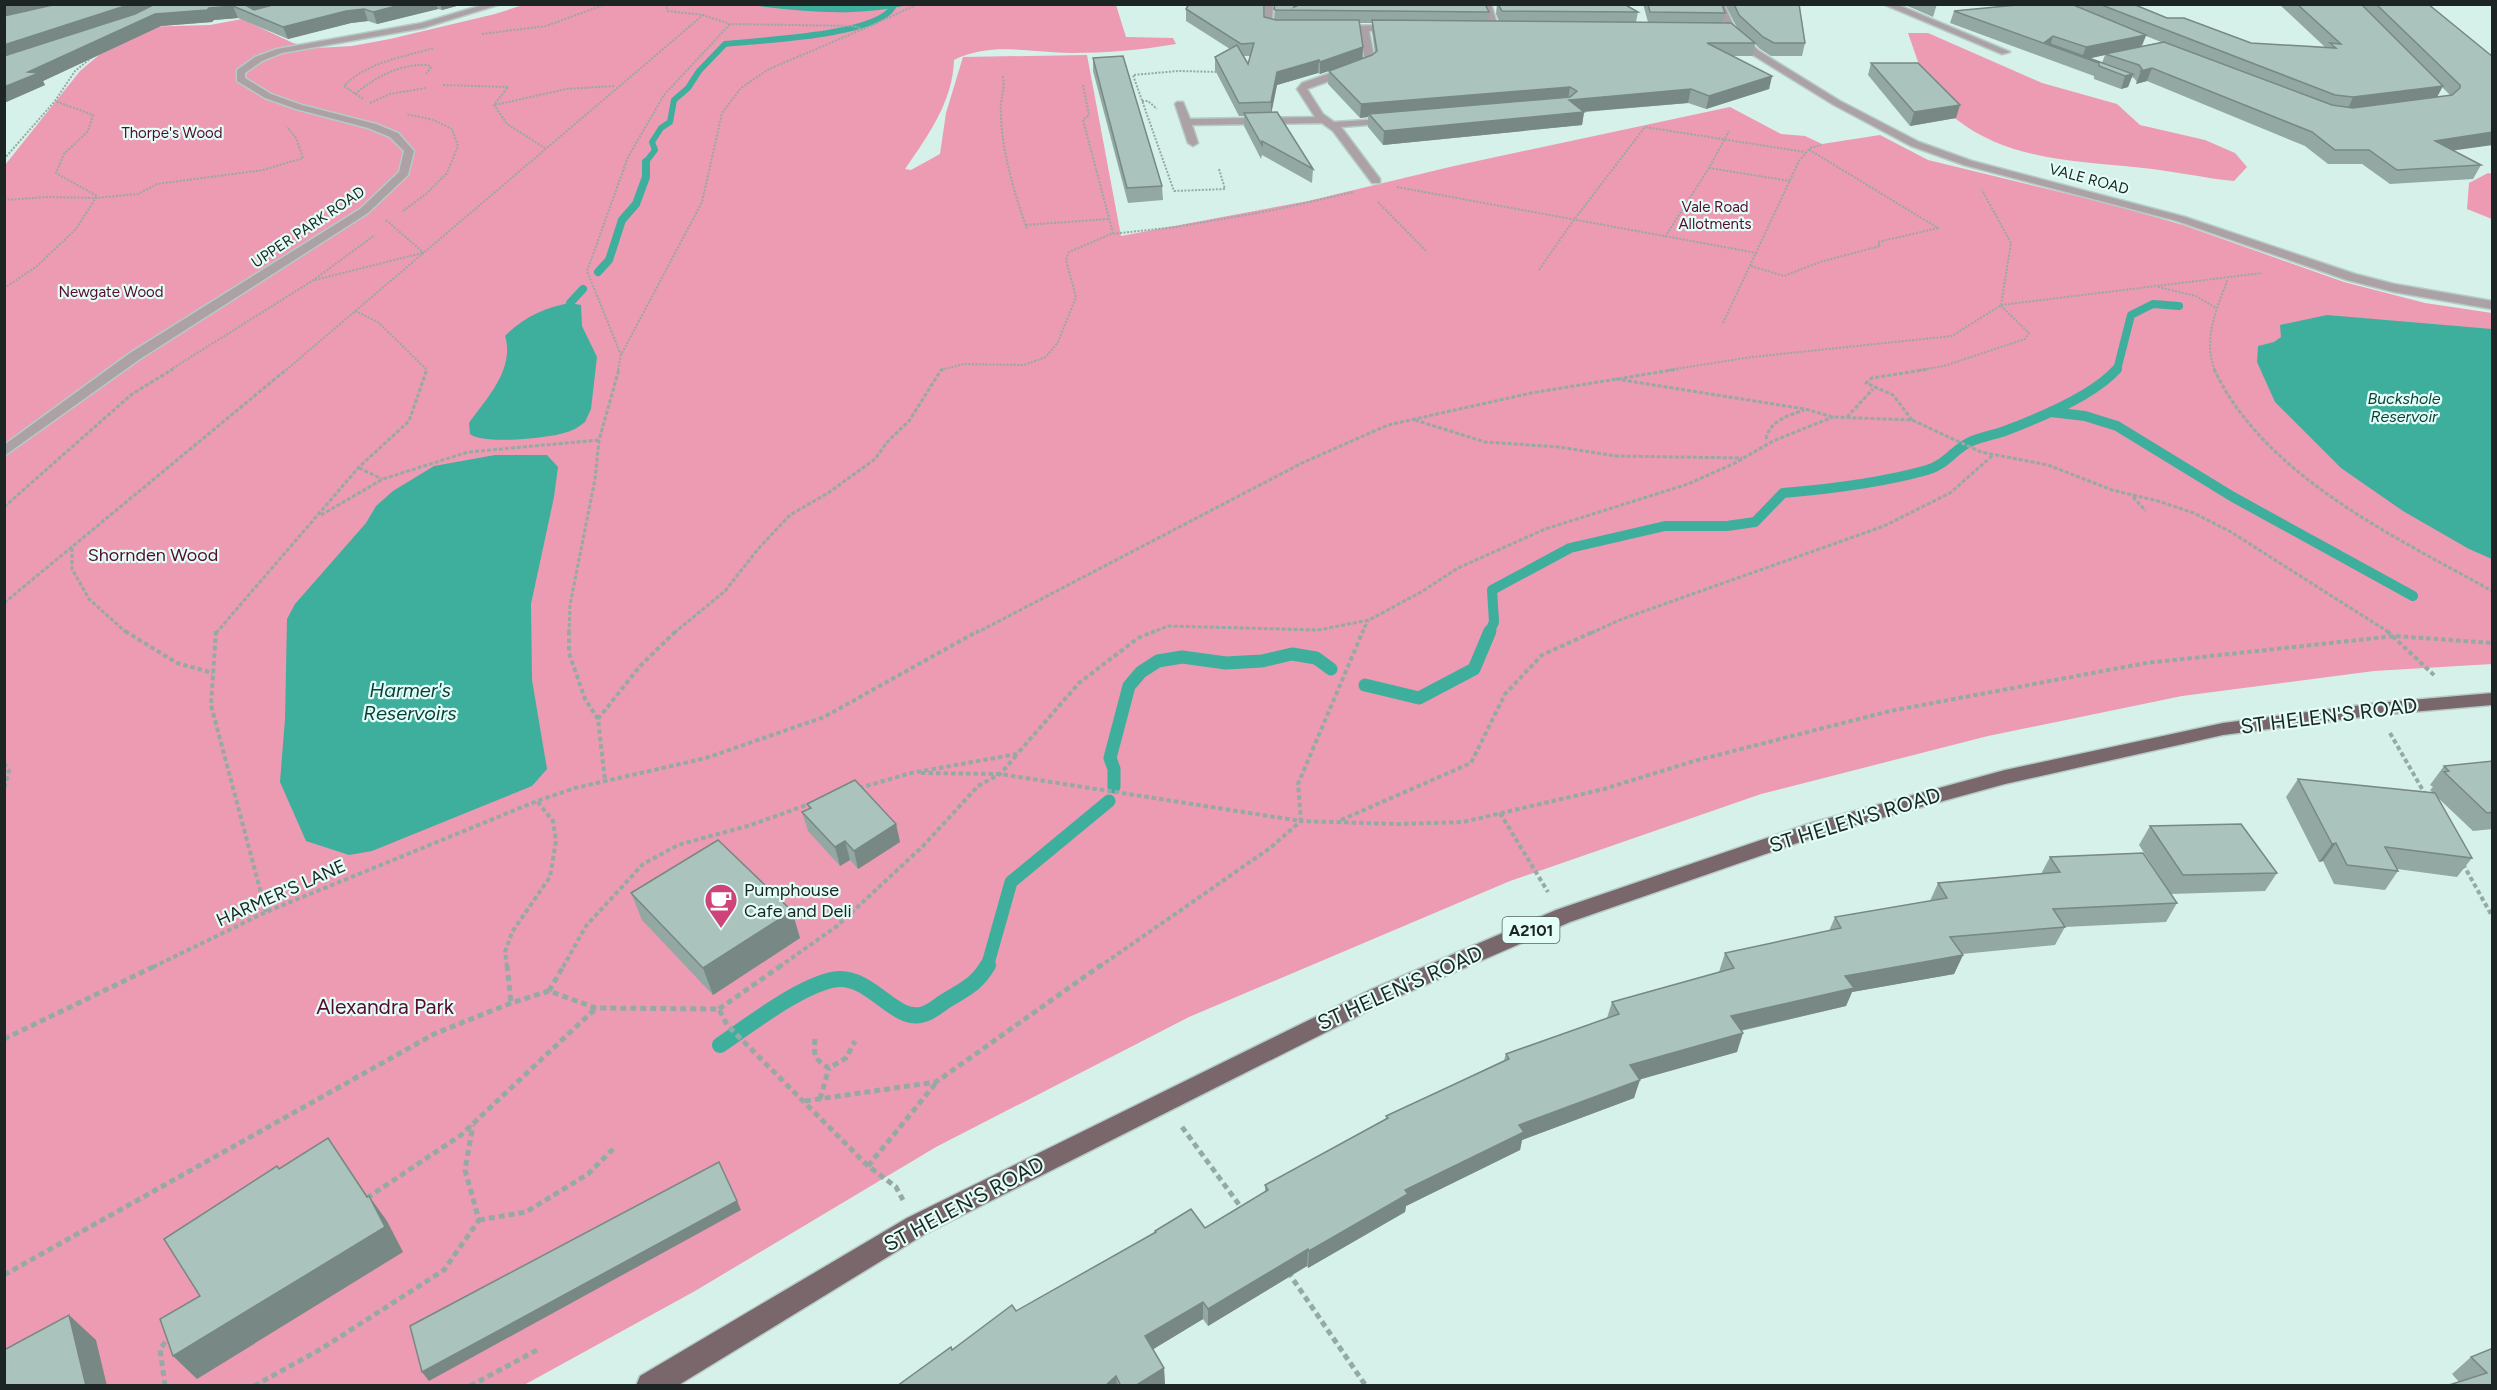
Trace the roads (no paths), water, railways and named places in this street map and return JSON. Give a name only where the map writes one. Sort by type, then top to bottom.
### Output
[{"type":"main road","name":"ST HELEN'S ROAD","points":[[650,1386],[916,1226],[1378,996],[1563,916],[1818,828],[2005,777],[2223,729],[2377,708],[2493,699]]},
{"type":"street","name":"UPPER PARK ROAD","points":[[4,452],[135,356],[279,266],[370,204],[404,173],[409,151],[394,135],[372,126],[305,109],[268,96],[240,79],[240,72],[260,57],[280,51],[423,25],[497,4]]},
{"type":"street","points":[[1269,4],[1268,25],[1298,27]]},
{"type":"street","points":[[1487,4],[1496,28]]},
{"type":"street","name":"VALE ROAD","points":[[1720,4],[1731,30],[1756,53],[1837,103],[1915,144],[1968,163],[2181,219],[2351,277],[2394,288],[2493,305]]},
{"type":"street","points":[[1887,4],[2006,52]]},
{"type":"street","points":[[1331,28],[1408,28]]},
{"type":"street","points":[[1364,28],[1370,62],[1368,64],[1302,87],[1306,98],[1380,183]]},
{"type":"street","points":[[1485,28],[1508,28]]},
{"type":"street","points":[[1719,30],[1731,30]]},
{"type":"street","points":[[1179,104],[1193,143]]},
{"type":"street","points":[[1187,122],[1328,123],[1403,119]]},
{"type":"water","points":[[751,5],[908,5],[869,11],[830,12]]},
{"type":"water","points":[[570,303],[581,305],[582,326],[597,357],[591,409],[585,422],[567,432],[530,438],[501,440],[470,434],[469,423],[491,393],[503,371],[507,348],[505,336],[535,314]]},
{"type":"water","name":"Buckshole Reservoir","points":[[2327,315],[2492,329],[2492,559],[2469,549],[2403,511],[2341,468],[2275,402],[2257,362],[2258,346],[2274,342],[2281,337],[2280,325]]},
{"type":"water","name":"Harmer's Reservoirs","points":[[495,455],[547,455],[558,467],[554,497],[531,604],[532,680],[547,769],[532,786],[372,851],[349,855],[306,841],[280,782],[285,719],[287,619],[295,604],[366,523],[376,506],[393,491],[434,466]]},
{"type":"waterway","points":[[645,163],[655,150],[652,142],[661,128],[670,122],[674,100],[688,88],[699,71],[725,44],[816,35],[842,30],[882,17],[893,7]]},
{"type":"waterway","points":[[598,272],[609,260],[622,220],[636,204],[646,177],[646,162]]},
{"type":"waterway","points":[[570,303],[583,289]]},
{"type":"waterway","points":[[2117,370],[2131,315],[2153,304],[2179,306]]},
{"type":"waterway","points":[[1489,633],[1494,622],[1492,590],[1570,548],[1665,526],[1727,526],[1755,522],[1783,493],[1856,485],[1927,470],[1940,464],[1972,441],[2016,427],[2064,406],[2107,379],[2117,369]]},
{"type":"waterway","points":[[2051,412],[2085,416],[2117,426],[2233,497],[2413,596]]},
{"type":"waterway","points":[[1365,685],[1419,698],[1474,669],[1490,631]]},
{"type":"waterway","points":[[1114,787],[1114,769],[1110,758],[1129,686],[1141,672],[1158,661],[1182,657],[1226,663],[1262,661],[1292,654],[1316,658],[1331,669]]},
{"type":"waterway","points":[[987,966],[1011,882],[1109,801]]},
{"type":"waterway","points":[[720,1045],[794,996],[810,987],[826,982],[839,979],[863,985],[904,1013],[914,1015],[930,1012],[965,989],[975,982],[987,966]]},
{"type":"place","name":"Pumphouse Cafe and Deli","points":[[721,929]]},
{"type":"park label","name":"Thorpe's Wood","points":[[172,133]]},
{"type":"park label","name":"Vale Road Allotments","points":[[1715,216]]},
{"type":"park label","name":"Newgate Wood","points":[[111,292]]},
{"type":"park label","name":"Shornden Wood","points":[[153,555]]},
{"type":"park label","name":"Alexandra Park","points":[[385,1007]]}]
